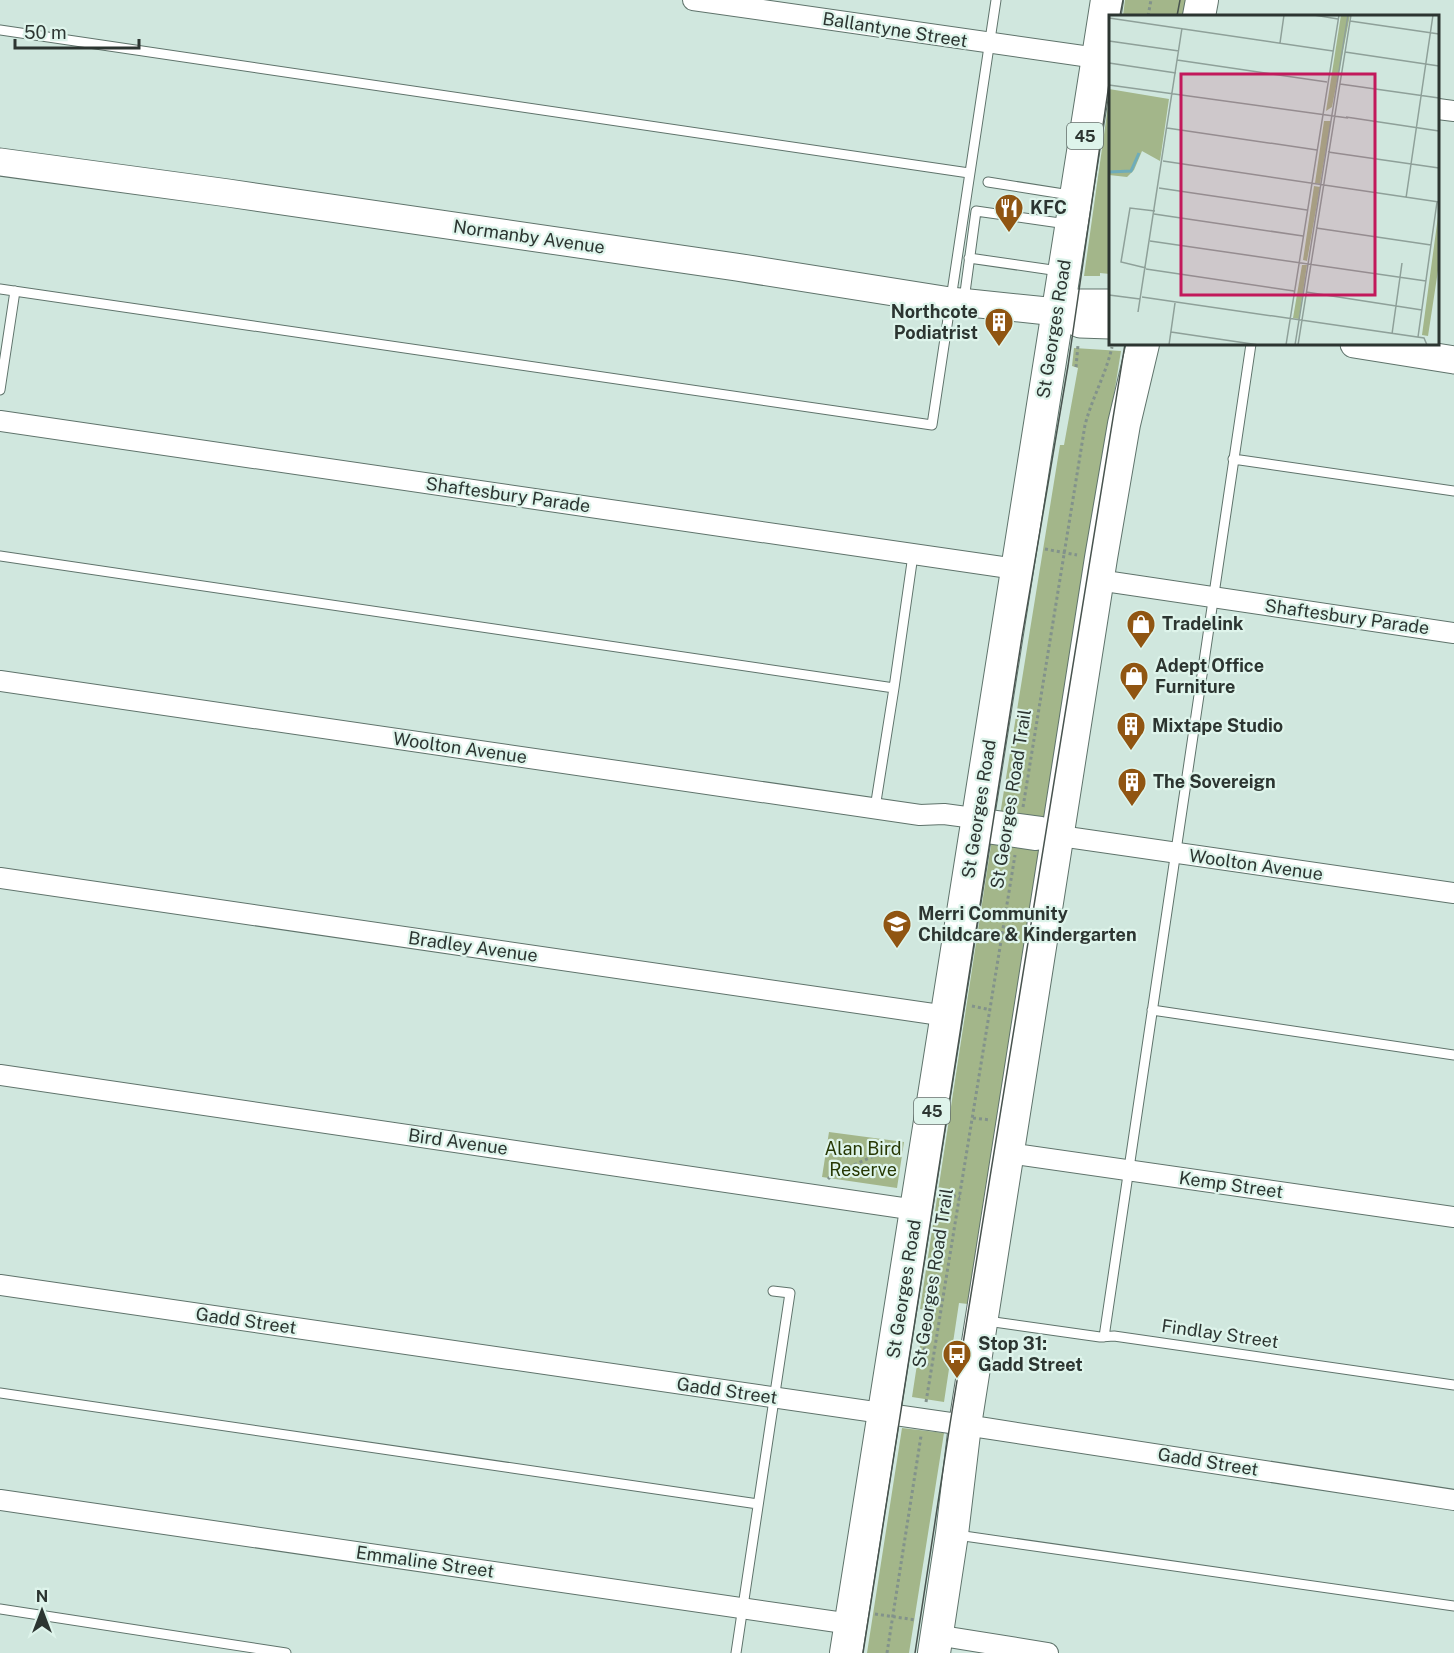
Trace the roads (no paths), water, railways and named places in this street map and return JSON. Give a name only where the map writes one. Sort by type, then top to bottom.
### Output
[{"type":"highway","name":"St Georges Road","points":[[850,1629],[1107,0]]},
{"type":"highway","points":[[1199,15],[1202,0]]},
{"type":"highway","points":[[936,1637],[952,1534],[965,1425],[1100,569],[1124,424],[1143,345]]},
{"type":"main road","name":"Normanby Avenue","points":[[0,162],[677,258],[957,302],[1057,312],[1080,324],[1109,326]]},
{"type":"main road","name":"Normanby Avenue","points":[[1057,312],[1077,303],[1109,303]]},
{"type":"main road","points":[[1360,345],[1454,360]]},
{"type":"street","name":"Ballantyne Street","points":[[693,0],[1097,58]]},
{"type":"street","points":[[1439,109],[1454,111]]},
{"type":"street","name":"Shaftesbury Parade","points":[[0,421],[913,555],[1018,558]]},
{"type":"street","name":"Shaftesbury Parade","points":[[1100,569],[1212,598],[1454,633]]},
{"type":"street","name":"Woolton Avenue","points":[[0,681],[875,808],[920,815],[945,824],[976,825],[1019,831],[1040,840],[1058,836],[1454,893]]},
{"type":"street","name":"Bradley Avenue","points":[[0,878],[946,1016]]},
{"type":"street","name":"Bird Avenue","points":[[0,1075],[916,1210]]},
{"type":"street","name":"Kemp Street","points":[[1008,1153],[1454,1218]]},
{"type":"street","name":"Gadd Street","points":[[0,1285],[965,1425],[1454,1500]]},
{"type":"street","name":"Emmaline Street","points":[[0,1500],[743,1609],[850,1629]]},
{"type":"street","points":[[936,1637],[1048,1653]]},
{"type":"lane","points":[[957,302],[969,173],[996,0]]},
{"type":"lane","points":[[0,30],[969,173]]},
{"type":"lane","points":[[988,182],[1073,210]]},
{"type":"lane","points":[[0,289],[932,425],[957,302],[969,258],[976,211],[1073,210]]},
{"type":"lane","points":[[969,258],[1063,272]]},
{"type":"lane","points":[[0,390],[15,291]]},
{"type":"lane","points":[[1104,1337],[1251,345]]},
{"type":"lane","points":[[1233,459],[1454,491]]},
{"type":"lane","points":[[875,808],[913,555]]},
{"type":"lane","points":[[0,556],[894,688]]},
{"type":"lane","points":[[1152,1010],[1454,1054]]},
{"type":"lane","points":[[736,1653],[790,1293],[773,1291]]},
{"type":"lane","name":"Findlay Street","points":[[981,1321],[1104,1337],[1114,1336],[1454,1385]]},
{"type":"lane","points":[[0,1393],[758,1504]]},
{"type":"lane","points":[[952,1534],[1454,1606]]},
{"type":"lane","points":[[0,1609],[286,1653]]},
{"type":"tram line","points":[[1120,15],[1123,0]]},
{"type":"tram line","points":[[1177,15],[1180,0]]},
{"type":"tram line","points":[[863,1653],[1022,637],[1068,366],[1109,84]]},
{"type":"tram line","points":[[915,1653],[1125,345]]},
{"type":"place","name":"KFC","points":[[1009,234]]},
{"type":"place","name":"Northcote Podiatrist","points":[[999,348]]},
{"type":"place","name":"Tradelink","points":[[1141,650]]},
{"type":"place","name":"Adept Office Furniture","points":[[1134,702]]},
{"type":"place","name":"Mixtape Studio","points":[[1131,752]]},
{"type":"place","name":"The Sovereign","points":[[1132,808]]},
{"type":"place","name":"Merri Community Childcare & Kindergarten","points":[[897,950]]},
{"type":"place","name":"Stop 31: Gadd Street","points":[[957,1380]]},
{"type":"park label","name":"Alan Bird Reserve","points":[[863,1159]]}]
